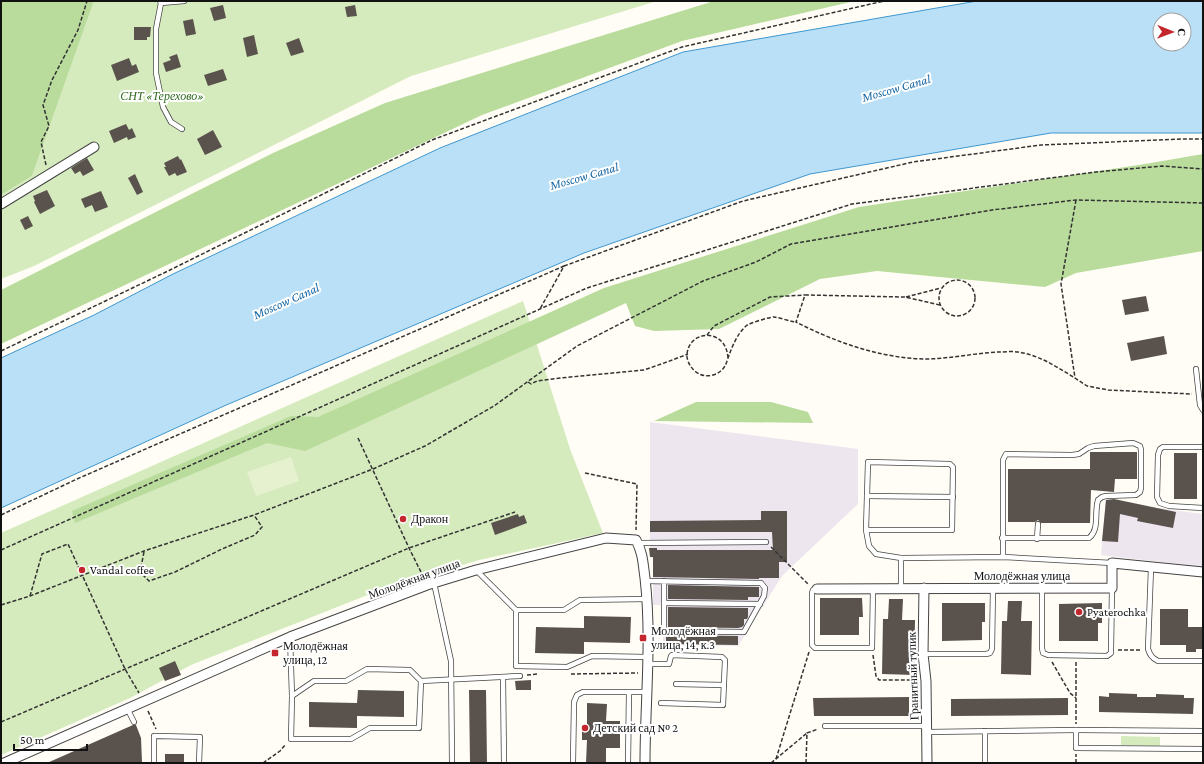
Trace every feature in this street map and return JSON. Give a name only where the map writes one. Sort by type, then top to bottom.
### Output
[{"type":"street","points":[[1,204],[94,147]]},
{"type":"street","name":"Молодёжная улица","points":[[4,763],[290,637],[430,582],[606,538],[637,542]]},
{"type":"street","points":[[637,542],[641,549],[647,600],[648,664],[645,763]]},
{"type":"street","points":[[1112,588],[1112,563],[1203,572]]},
{"type":"street","name":"Молодёжная улица","points":[[815,590],[924,588],[1112,588]]},
{"type":"street","name":"Гранитный тупик","points":[[924,588],[923,654],[926,680],[927,763]]},
{"type":"lane","points":[[182,129],[171,122],[163,107],[156,73],[156,29],[160,2],[184,1]]},
{"type":"lane","points":[[1196,369],[1200,405],[1203,410]]},
{"type":"lane","points":[[1002,538],[1089,538],[1093,535],[1095,530],[1098,500],[1106,496],[1136,495],[1140,492],[1140,446],[1133,443],[1094,446],[1079,454],[1072,455],[1006,454],[1003,460],[1002,538],[1003,557]]},
{"type":"lane","points":[[1203,447],[1163,447],[1160,449],[1158,455],[1157,490],[1158,500],[1160,503],[1169,506],[1203,508]]},
{"type":"lane","points":[[866,530],[952,530],[953,467],[950,464],[868,462],[866,530],[869,546],[876,554],[901,558],[1003,557],[1112,563]]},
{"type":"lane","points":[[867,496],[953,497]]},
{"type":"lane","points":[[1038,524],[1038,539]]},
{"type":"lane","points":[[637,542],[766,542]]},
{"type":"lane","points":[[901,558],[901,589]]},
{"type":"lane","points":[[1151,568],[1148,650],[1150,655],[1158,661],[1203,661]]},
{"type":"lane","points":[[476,570],[516,610],[516,666],[568,667],[592,656],[648,664],[669,664],[672,655],[722,657],[725,660],[723,703],[721,705],[661,704]]},
{"type":"lane","points":[[645,581],[664,581],[761,583],[765,588],[764,596],[744,632],[664,631],[664,581]]},
{"type":"lane","points":[[430,582],[451,661],[452,763]]},
{"type":"lane","points":[[923,654],[990,653],[992,649],[993,588]]},
{"type":"lane","points":[[1042,588],[1043,654],[1107,656],[1111,653],[1112,588]]},
{"type":"lane","points":[[815,590],[812,593],[812,645],[815,648],[872,648],[873,589]]},
{"type":"lane","points":[[516,610],[564,610],[580,600],[647,600]]},
{"type":"lane","points":[[664,603],[760,604]]},
{"type":"lane","points":[[290,637],[292,696],[291,739],[351,739],[370,728],[419,728],[421,681]]},
{"type":"lane","points":[[292,696],[314,682],[346,681],[367,669],[410,670],[421,681],[520,676]]},
{"type":"lane","points":[[503,677],[504,763]]},
{"type":"lane","points":[[676,684],[724,686]]},
{"type":"lane","points":[[573,763],[574,702],[577,695],[583,692],[646,692]]},
{"type":"lane","points":[[628,763],[629,692]]},
{"type":"lane","points":[[128,708],[134,722]]},
{"type":"lane","points":[[825,726],[985,731],[1203,731]]},
{"type":"lane","points":[[1076,730],[1076,748],[1203,749]]},
{"type":"lane","points":[[985,731],[985,763]]},
{"type":"lane","points":[[154,763],[154,736],[157,736],[200,737],[200,763]]},
{"type":"path","points":[[52,173],[45,164],[41,142],[49,126],[43,105],[52,80],[78,30],[87,1]]},
{"type":"path","points":[[1,351],[170,270],[432,140],[682,47],[884,1]]},
{"type":"path","points":[[1,515],[150,447],[564,266],[744,201],[912,162],[1041,145],[1183,138],[1203,139]]},
{"type":"path","points":[[1,550],[587,288],[852,204],[1096,172],[1162,166],[1203,169]]},
{"type":"path","points":[[1075,378],[1061,284],[1076,200]]},
{"type":"path","points":[[1,605],[30,596],[144,551],[254,515],[373,469],[425,446],[494,406],[584,342],[703,281],[756,262],[791,244],[992,210],[1076,200],[1203,203]]},
{"type":"path","points":[[540,310],[564,266]]},
{"type":"path","points":[[956,279],[967,282],[971,286],[975,298],[971,310],[960,316],[948,314],[943,310],[938,299],[941,288],[950,280],[956,279]]},
{"type":"path","points":[[905,297],[941,288]]},
{"type":"path","points":[[796,322],[805,295]]},
{"type":"path","points":[[707,335],[714,326],[770,297],[805,295],[905,297],[940,305]]},
{"type":"path","points":[[728,358],[725,345],[720,339],[707,335],[700,336],[691,344],[688,354],[689,363],[692,369],[702,376],[716,374],[726,365],[737,338],[746,325],[773,317],[796,322],[817,332],[883,354],[923,359],[947,358],[981,353],[1017,352],[1043,359],[1087,386],[1108,390],[1192,394]]},
{"type":"path","points":[[527,382],[531,384],[537,381],[560,378],[644,370],[688,354]]},
{"type":"path","points":[[358,438],[409,548],[430,582]]},
{"type":"path","points":[[585,473],[637,484],[637,542]]},
{"type":"path","points":[[1,722],[409,548],[515,512]]},
{"type":"path","points":[[144,551],[140,572],[150,581],[175,572],[255,535],[262,527],[254,515]]},
{"type":"path","points":[[766,542],[815,590]]},
{"type":"path","points":[[30,596],[42,554],[68,544],[125,669],[140,695]]},
{"type":"path","points":[[776,759],[805,661],[812,645]]},
{"type":"path","points":[[872,648],[877,678],[879,680],[926,680]]},
{"type":"path","points":[[1111,650],[1148,650]]},
{"type":"path","points":[[1048,655],[1070,693],[1077,698]]},
{"type":"path","points":[[572,674],[648,664]]},
{"type":"path","points":[[1076,669],[1076,730]]},
{"type":"path","points":[[526,675],[541,674]]},
{"type":"path","points":[[146,707],[156,727],[157,736]]},
{"type":"path","points":[[771,763],[807,733],[825,726]]},
{"type":"path","points":[[806,763],[807,733]]},
{"type":"path","points":[[263,763],[280,751],[291,739]]},
{"type":"shaded area","points":[[650,422],[858,449],[858,504],[782,576],[738,646],[663,645],[663,605],[653,605],[653,558],[650,557]]},
{"type":"shaded area","points":[[1106,499],[1149,507],[1203,514],[1202,567],[1101,555]]},
{"type":"green space","points":[[1,1],[94,1],[32,176],[1,195]]},
{"type":"green space","name":"СНТ «Терехово»","points":[[94,1],[657,1],[411,76],[34,266],[1,279],[1,195],[32,176]]},
{"type":"green space","points":[[714,1],[855,1],[682,41],[482,115],[1,344],[1,290],[273,153],[385,103]]},
{"type":"green space","points":[[1203,154],[1203,251],[1076,273],[1045,287],[877,271],[820,279],[719,329],[654,331],[635,326],[626,303],[305,451],[267,443],[75,523],[72,511],[291,416],[318,417],[604,288],[859,207]]},
{"type":"green space","points":[[523,301],[570,449],[603,533],[479,560],[375,592],[191,665],[130,698],[1,755],[1,533]]},
{"type":"green space","points":[[696,402],[771,402],[808,412],[813,423],[654,421]]},
{"type":"green space","points":[[291,457],[299,481],[256,496],[247,472]]},
{"type":"green space","points":[[1121,736],[1160,737],[1160,746],[1121,745]]},
{"type":"water","name":"Moscow Canal","points":[[977,1],[1203,1],[1203,133],[1051,133],[810,174],[584,253],[224,406],[1,508],[1,358],[94,315],[173,274],[440,148],[683,52]]},
{"type":"building","points":[[223,5],[226,18],[214,21],[210,8]]},
{"type":"building","points":[[355,5],[357,16],[347,17],[345,7]]},
{"type":"building","points":[[193,19],[196,34],[186,36],[183,21]]},
{"type":"building","points":[[134,27],[151,27],[150,37],[147,37],[147,40],[134,40]]},
{"type":"building","points":[[254,35],[258,54],[247,57],[243,38]]},
{"type":"building","points":[[299,38],[304,52],[291,56],[286,43]]},
{"type":"building","points":[[177,54],[181,67],[166,72],[163,63],[171,60],[169,57]]},
{"type":"building","points":[[129,58],[132,66],[136,64],[139,72],[117,81],[111,65]]},
{"type":"building","points":[[223,69],[227,80],[208,86],[204,75]]},
{"type":"building","points":[[126,124],[129,130],[132,128],[136,137],[128,140],[127,137],[114,143],[109,131]]},
{"type":"building","points":[[213,130],[222,147],[205,155],[197,139]]},
{"type":"building","points":[[178,156],[187,172],[177,176],[175,173],[169,176],[164,167],[166,167],[164,163]]},
{"type":"building","points":[[87,158],[94,170],[83,176],[80,171],[75,174],[71,168]]},
{"type":"building","points":[[135,174],[143,192],[137,195],[128,178]]},
{"type":"building","points":[[47,190],[55,206],[40,214],[34,202],[33,196]]},
{"type":"building","points":[[101,191],[108,207],[95,212],[92,205],[85,208],[81,199]]},
{"type":"building","points":[[28,216],[33,226],[25,230],[20,220]]},
{"type":"building","points":[[1146,296],[1149,311],[1125,315],[1122,300]]},
{"type":"building","points":[[1164,336],[1167,354],[1131,361],[1127,343]]},
{"type":"building","points":[[1090,452],[1137,452],[1137,479],[1115,479],[1114,492],[1091,490],[1090,523],[1041,523],[1038,520],[1035,522],[1008,522],[1008,469],[1090,469]]},
{"type":"building","points":[[1174,453],[1197,453],[1197,499],[1174,499]]},
{"type":"building","points":[[1114,499],[1176,512],[1173,528],[1137,521],[1138,518],[1120,514],[1118,542],[1102,541],[1106,500]]},
{"type":"building","points":[[761,511],[787,511],[787,562],[779,562],[779,578],[653,577],[653,557],[650,557],[649,548],[657,548],[657,550],[773,550],[772,532],[650,532],[650,521],[761,520]]},
{"type":"building","points":[[518,514],[519,517],[524,515],[527,523],[495,535],[491,523]]},
{"type":"building","points":[[668,585],[759,587],[759,597],[748,597],[748,600],[668,599]]},
{"type":"building","points":[[820,598],[862,598],[863,617],[859,617],[859,635],[820,635]]},
{"type":"building","points":[[889,599],[903,599],[902,620],[915,620],[914,675],[882,674],[883,619],[888,619]]},
{"type":"building","points":[[1008,601],[1022,601],[1021,621],[1032,621],[1031,675],[1001,674],[1002,621],[1007,621]]},
{"type":"building","points":[[942,603],[985,603],[985,622],[982,622],[982,640],[942,641]]},
{"type":"building","points":[[1102,603],[1102,623],[1098,623],[1098,641],[1059,641],[1059,604]]},
{"type":"building","points":[[668,607],[748,608],[748,617],[747,619],[744,619],[744,625],[738,628],[668,627]]},
{"type":"building","points":[[1160,609],[1188,609],[1188,627],[1203,627],[1203,649],[1196,649],[1196,652],[1186,652],[1186,645],[1160,645]]},
{"type":"building","points":[[584,616],[631,617],[630,643],[584,642],[584,654],[535,653],[536,627],[584,628]]},
{"type":"building","points":[[666,635],[738,636],[738,645],[666,644]]},
{"type":"building","points":[[175,661],[181,675],[165,681],[159,668]]},
{"type":"building","points":[[531,680],[531,690],[516,690],[515,681]]},
{"type":"building","points":[[358,690],[404,691],[404,717],[357,716],[357,728],[309,727],[309,702],[357,703]]},
{"type":"building","points":[[469,690],[486,690],[487,763],[470,763]]},
{"type":"building","points":[[1109,693],[1137,694],[1137,697],[1156,697],[1156,694],[1184,695],[1184,698],[1194,698],[1193,714],[1099,712],[1099,696],[1109,697]]},
{"type":"building","points":[[909,697],[909,716],[814,716],[813,698]]},
{"type":"building","points":[[1068,698],[1068,715],[951,716],[951,699]]},
{"type":"building","points":[[587,703],[607,704],[606,721],[620,721],[620,748],[606,748],[606,763],[586,763],[587,740],[582,740],[582,730],[587,730]]},
{"type":"building","points":[[136,725],[141,738],[142,762],[47,763]]},
{"type":"building","points":[[165,754],[184,754],[184,763],[165,763]]},
{"type":"place","name":"Дракон","points":[[403,519]]},
{"type":"place","name":"Vandal coffee","points":[[82,570]]},
{"type":"place","name":"Pyaterochka","points":[[1079,612]]},
{"type":"place","name":"Молодёжная улица, 14, к.3","points":[[643,638]]},
{"type":"place","name":"Молодёжная улица, 12","points":[[275,653]]},
{"type":"place","name":"Детский сад № 2","points":[[585,728]]}]
